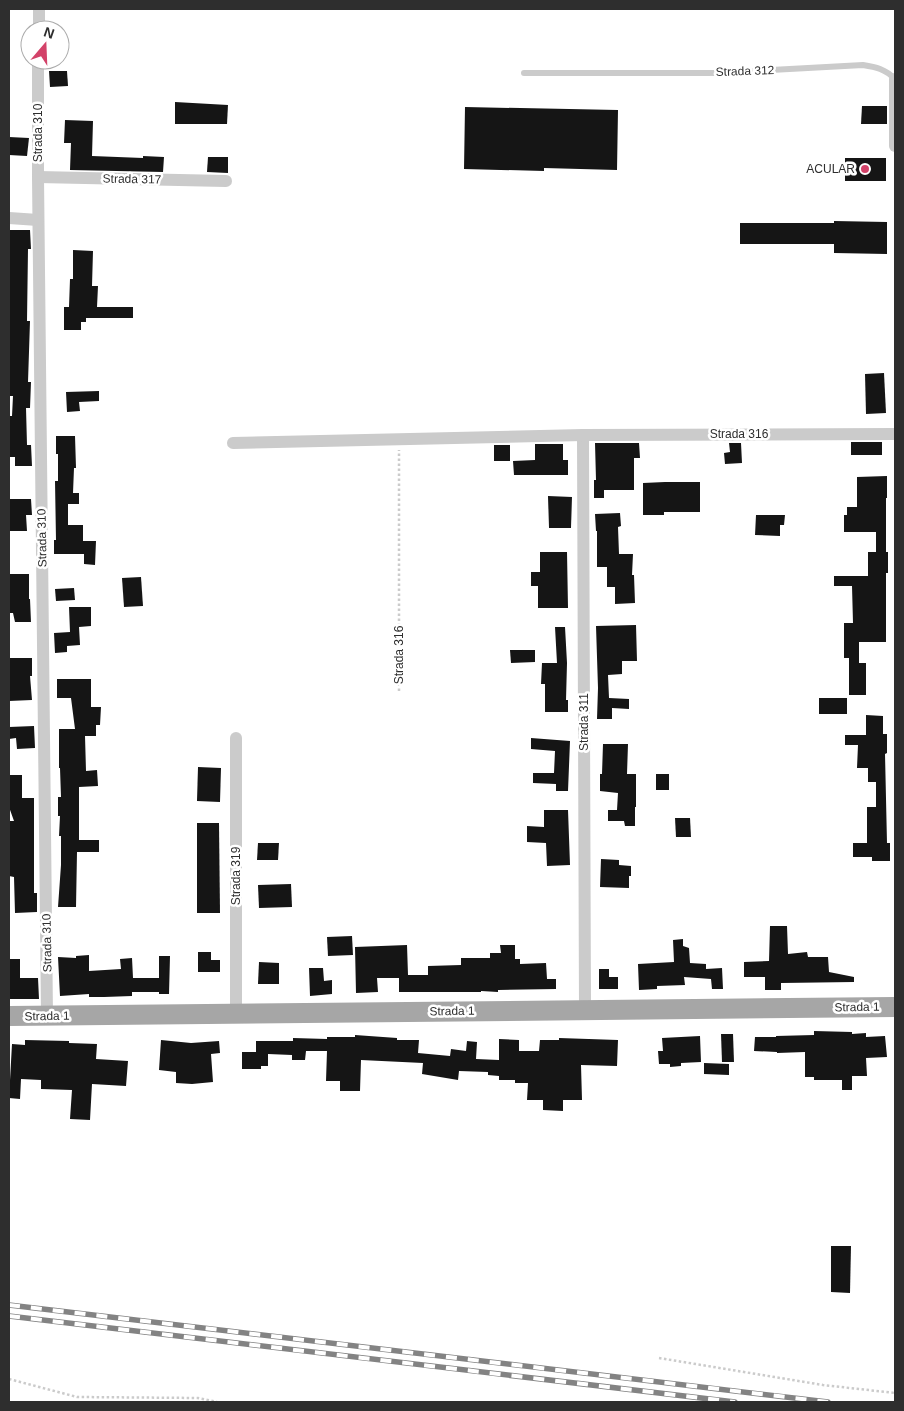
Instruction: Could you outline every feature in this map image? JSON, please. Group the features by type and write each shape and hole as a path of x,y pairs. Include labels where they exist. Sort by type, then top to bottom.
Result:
{"main road":[{"name":"Strada 1","path":"9,1016 895,1006"}],"street":[{"name":"Strada 310","path":"38,70 38,220 48,1016"},
{"name":"Strada 312","path":"894,79 895,146"},
{"name":"Strada 317","path":"38,177 226,181"},
{"path":"9,218 38,220"},
{"name":"Strada 316","path":"232,443 583,435 895,434"},
{"name":"Strada 311","path":"583,435 586,1010"},
{"name":"Strada 319","path":"236,738 236,1014"}],"lane":[{"name":"Strada 312","path":"524,72 716,73 863,65 875,66 888,71 894,79"}],"path":[{"name":"Strada 316","path":"399,439 399,691"},
{"path":"659,1358 823,1385 895,1393"},
{"path":"9,1379 77,1397 198,1398 217,1402"},
{"path":"138,1402 139,1398"}],"building":[{"path":"49,71 67,71 68,86 50,87"},
{"path":"175,102 228,105 227,124 175,124"},
{"path":"862,106 887,106 887,124 861,124"},
{"path":"465,107 618,110 617,170 544,168 544,171 464,169"},
{"path":"65,120 93,121 92,156 164,157 163,172 70,170 71,143 64,143"},
{"path":"9,137 29,138 27,156 9,155"},
{"path":"208,157 228,157 228,173 207,172"},
{"name":"ACULAR","path":"845,158 886,158 886,181 845,181"},
{"path":"834,221 887,222 887,254 834,253 834,244 740,244 740,223 834,223"},
{"path":"9,230 30,230 31,249 28,249 27,321 30,321 28,382 31,382 30,408 26,408 27,445 31,445 32,466 15,466 15,457 9,457 9,416 12,416 13,396 9,396"},
{"path":"73,250 93,251 92,286 98,286 97,307 133,307 133,318 86,318 86,322 81,322 81,330 64,330 64,307 69,307 70,279 73,279"},
{"path":"884,373 886,413 866,414 865,374"},
{"path":"99,391 99,401 79,402 80,411 67,412 66,392"},
{"path":"56,436 75,436 76,468 74,468 73,493 79,493 79,504 68,504 68,525 83,525 83,541 96,541 95,565 84,564 84,554 54,554 54,540 56,540 55,481 58,481"},
{"path":"851,442 882,442 882,455 851,455"},
{"path":"595,443 639,443 640,458 634,458 634,490 604,490 604,498 594,498 594,480 596,480"},
{"path":"729,443 741,443 742,463 725,464 724,453 730,452"},
{"path":"535,444 563,444 563,460 568,460 568,475 514,475 513,461 535,460"},
{"path":"494,445 510,445 510,461 494,461"},
{"path":"887,476 886,552 888,552 888,573 886,573 886,642 859,642 859,663 866,663 866,695 849,695 849,658 844,658 844,623 853,623 852,586 834,586 834,576 868,576 868,552 876,552 876,532 844,532 844,515 847,515 847,507 857,507 857,477"},
{"path":"700,482 700,512 664,512 664,515 643,515 643,483"},
{"path":"548,496 572,497 571,528 549,528"},
{"path":"9,499 31,499 32,515 26,515 27,531 9,531"},
{"path":"620,513 621,526 618,527 619,554 633,554 632,575 634,575 635,603 615,604 615,587 607,587 607,567 597,567 595,514"},
{"path":"756,515 785,515 784,525 780,525 780,536 755,535"},
{"path":"540,552 567,552 568,608 538,608 538,586 531,586 531,572 540,572"},
{"path":"9,574 29,574 31,622 15,622 13,613 9,613"},
{"path":"141,577 143,606 124,607 122,578"},
{"path":"74,588 75,600 56,601 55,589"},
{"path":"69,607 91,607 91,626 79,627 80,645 67,646 67,652 55,653 54,633 70,632"},
{"path":"636,625 637,661 622,661 622,674 608,675 609,698 629,699 629,709 612,708 612,719 597,719 596,626"},
{"path":"555,627 565,627 567,663 566,700 568,700 568,712 545,712 545,684 541,684 542,663 557,663"},
{"path":"510,650 535,650 535,662 511,663"},
{"path":"9,658 32,658 32,676 30,676 32,700 9,701"},
{"path":"57,679 91,679 91,707 101,707 100,725 96,725 96,736 85,736 86,771 97,770 98,786 79,787 79,840 99,840 99,852 77,852 76,907 58,907 61,865 60,816 58,816 58,797 61,797 59,729 75,729 71,698 57,698"},
{"path":"819,698 847,698 847,714 819,714"},
{"path":"866,715 883,716 883,734 887,734 887,753 885,754 887,843 890,843 890,861 872,861 872,857 853,857 853,843 867,843 867,807 876,807 876,782 868,782 868,768 857,768 858,745 845,745 845,735 866,735"},
{"path":"34,726 35,748 17,749 16,738 9,739 9,727"},
{"path":"531,738 570,741 568,791 556,791 556,784 533,783 533,773 554,773 555,751 531,749"},
{"path":"603,744 628,744 627,774 636,774 635,826 625,826 624,821 608,821 608,810 617,810 618,793 600,791"},
{"path":"198,767 221,768 220,802 197,801"},
{"path":"656,774 669,774 669,790 656,790"},
{"path":"9,775 22,775 22,798 34,798 34,893 37,893 37,912 15,913 14,877 9,876 9,821 14,821 9,807"},
{"path":"544,810 568,810 570,865 547,866 546,843 527,842 527,826 544,827"},
{"path":"675,818 690,818 691,837 676,837"},
{"path":"197,823 219,823 220,913 197,913"},
{"path":"258,843 279,843 278,860 257,860"},
{"path":"601,859 619,860 619,865 631,866 629,888 600,887"},
{"path":"291,884 292,907 259,908 258,885"},
{"path":"770,926 787,926 788,954 807,952 808,957 828,957 829,972 854,977 854,982 781,983 781,990 765,990 765,977 744,977 744,962 769,961"},
{"path":"352,936 353,955 328,956 327,937"},
{"path":"683,939 683,946 689,948 690,963 706,964 706,969 722,968 723,989 712,989 711,979 684,977 685,985 657,986 657,989 639,990 638,964 674,962 673,940"},
{"path":"407,945 408,975 428,975 428,966 461,965 461,958 490,958 490,953 501,953 500,945 515,945 515,959 520,959 520,964 546,963 547,979 556,979 556,989 498,990 498,992 399,992 399,978 377,978 378,992 356,993 355,947"},
{"path":"198,952 211,952 211,960 220,960 220,972 198,972"},
{"path":"89,955 89,971 121,969 120,959 132,958 133,978 159,978 159,956 170,956 169,994 132,992 132,996 89,997 89,994 60,996 58,957 76,958 76,956"},
{"path":"9,959 20,959 20,978 38,978 39,999 9,999"},
{"path":"259,962 279,963 279,984 258,984"},
{"path":"309,968 323,968 324,981 332,980 332,994 310,996"},
{"path":"599,969 609,969 609,977 618,977 618,989 599,989"},
{"path":"814,1031 852,1032 852,1034 866,1033 866,1037 885,1036 887,1057 866,1058 867,1076 852,1076 852,1090 842,1090 842,1080 814,1080 814,1077 805,1077 805,1052 777,1053 754,1051 755,1037 814,1035"},
{"path":"721,1034 733,1034 734,1062 722,1062"},
{"path":"355,1035 397,1038 397,1040 419,1040 418,1053 450,1056 451,1049 466,1051 467,1041 477,1042 476,1059 499,1060 499,1039 519,1040 519,1051 539,1051 540,1040 559,1040 559,1038 618,1040 617,1066 581,1065 582,1100 563,1100 563,1111 543,1110 543,1100 527,1100 528,1083 515,1083 515,1080 499,1080 499,1076 488,1075 488,1072 459,1071 458,1080 422,1074 423,1063 361,1060 360,1091 340,1091 340,1081 326,1081 327,1051 306,1051 305,1060 292,1060 292,1055 268,1054 268,1066 261,1066 261,1069 242,1069 242,1052 256,1052 256,1041 293,1041 293,1038 327,1039 327,1037 355,1037"},
{"path":"700,1036 701,1062 681,1063 681,1066 670,1067 670,1064 659,1064 658,1051 663,1051 662,1038"},
{"path":"25,1040 97,1044 96,1059 128,1061 126,1086 92,1084 90,1120 70,1119 72,1090 41,1089 41,1080 21,1079 20,1099 9,1098 12,1044 25,1045"},
{"path":"161,1040 191,1043 219,1041 220,1053 211,1054 213,1082 176,1083 176,1072 159,1070"},
{"path":"704,1063 729,1064 729,1075 704,1074"},
{"path":"831,1246 851,1246 850,1293 831,1292"}],"railway":[{"path":"9,1305 828,1402"},
{"path":"9,1316 735,1402"}],"place":[{"name":"ACULAR","path":"865,169"}]}
